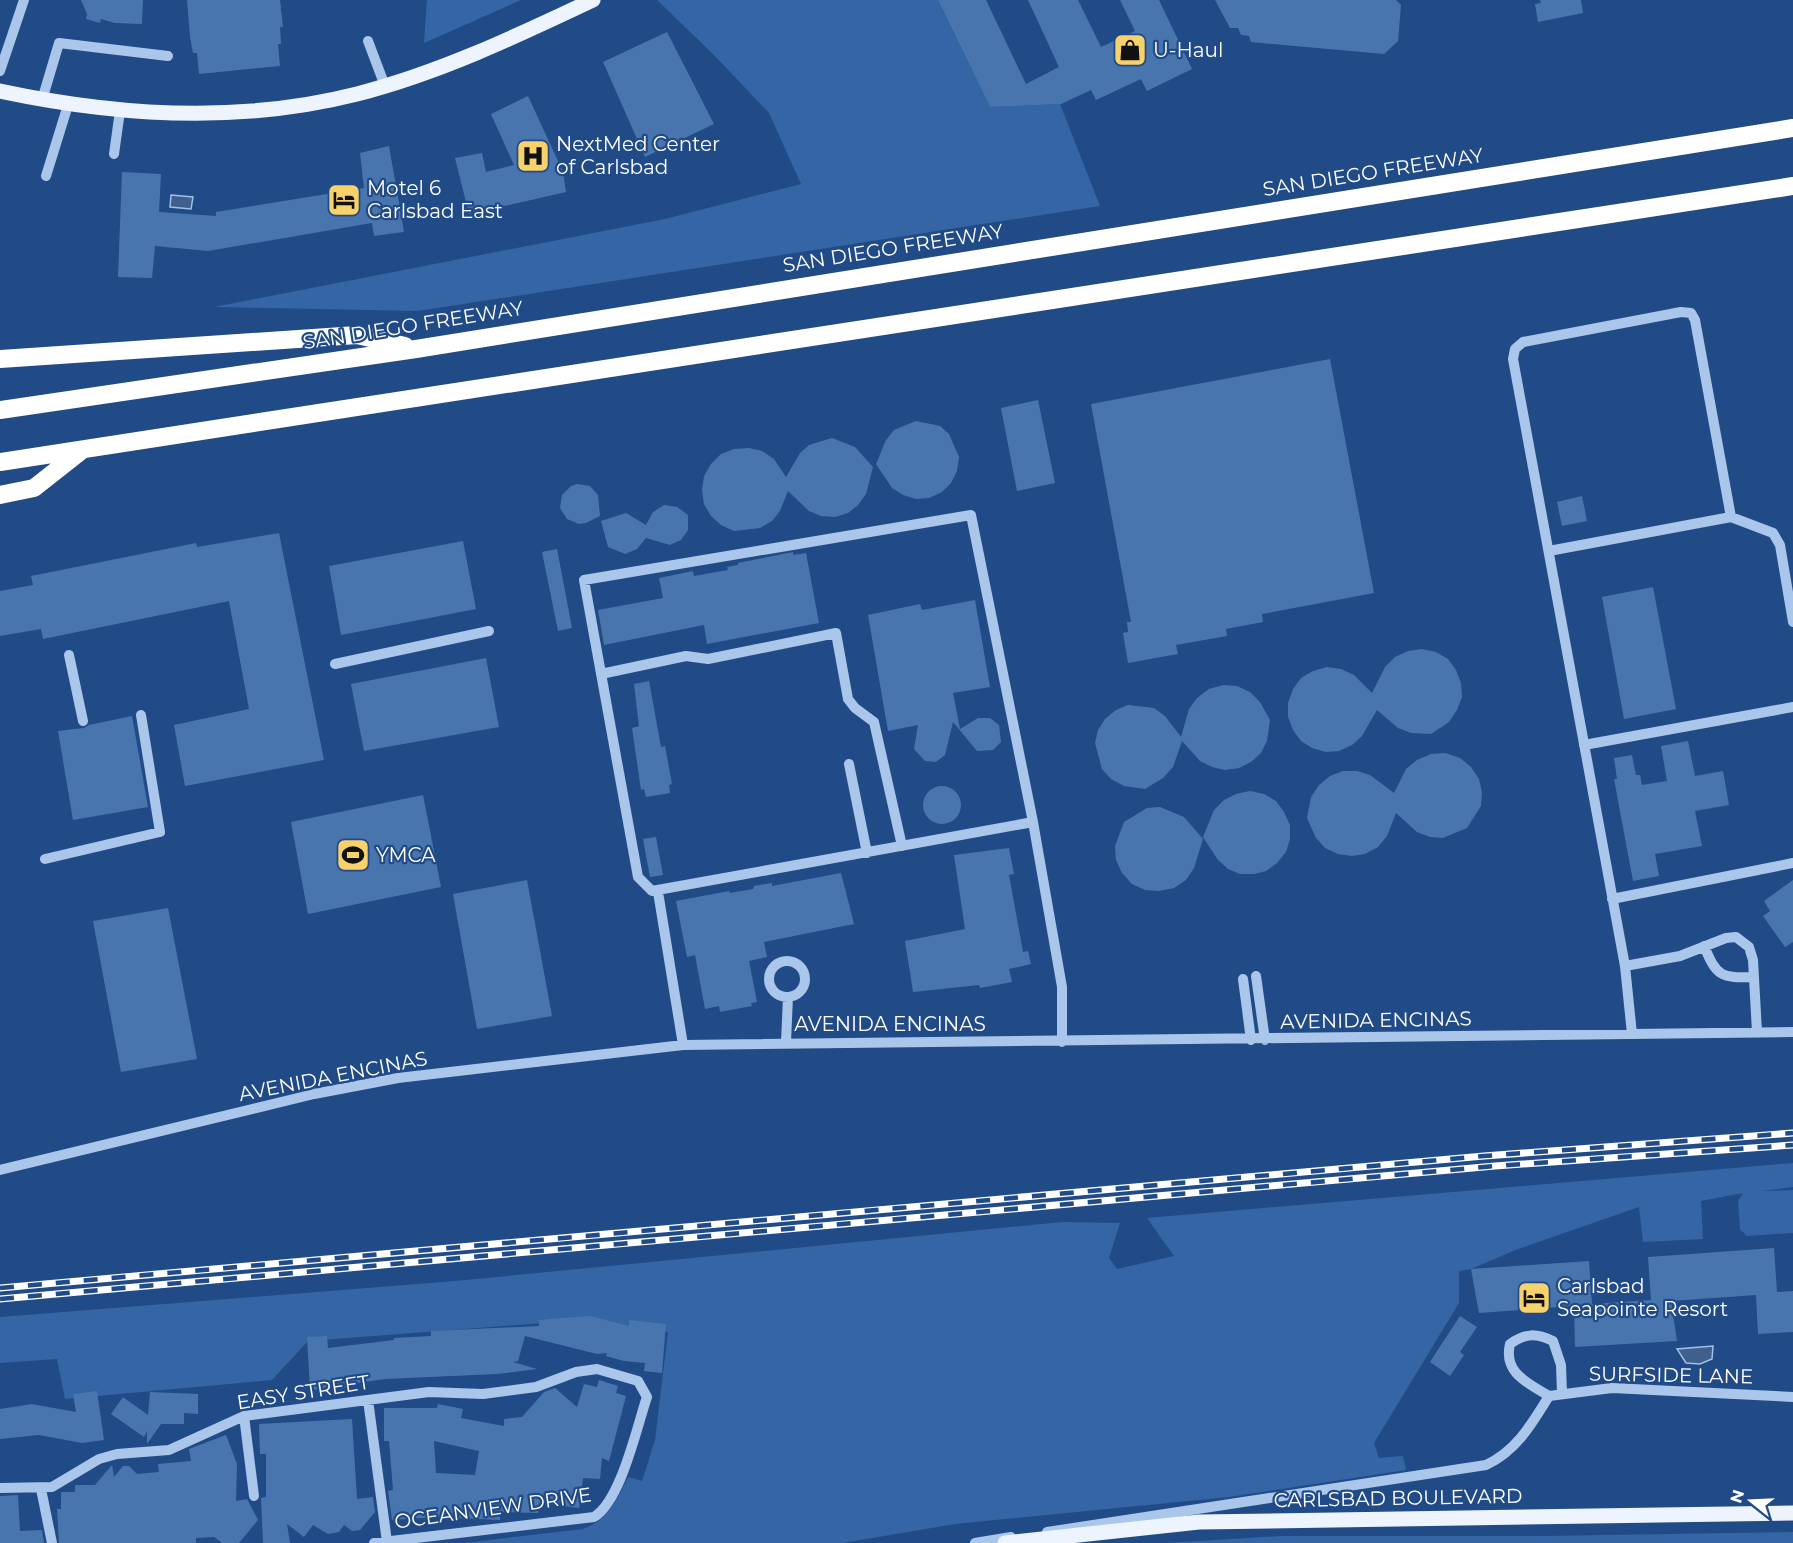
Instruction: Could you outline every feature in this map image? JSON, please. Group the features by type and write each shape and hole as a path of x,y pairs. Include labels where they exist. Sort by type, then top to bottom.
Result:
{"highway":[{"name":"SAN DIEGO FREEWAY","path":"0,410 416,349 1793,128"},
{"path":"0,462 1793,186"},
{"path":"0,359 357,334 416,349"},
{"path":"0,495 34,488 84,449"}],"main road":[{"path":"0,91 68,105 120,111 207,114 282,108 385,86 494,47 593,0"},
{"name":"CARLSBAD BOULEVARD","path":"1005,1543 1199,1522 1793,1513"}],"street":[{"path":"0,71 24,0"},
{"path":"0,31 12,35"},
{"path":"368,41 385,86"},
{"path":"42,100 59,43 168,56"},
{"path":"46,176 68,105"},
{"path":"114,154 120,111"},
{"path":"1632,1034 1632,1011 1625,966 1513,358 1515,349 1523,342 1681,312 1691,313 1695,320 1731,517"},
{"path":"1033,822 658,892 646,887 638,877 584,580 971,515 1033,822 1062,987 1062,1042"},
{"path":"1549,551 1731,517 1773,533 1780,545 1793,622"},
{"path":"335,664 489,631"},
{"path":"601,674 686,656 708,659 836,633 848,699 855,708 874,722 902,846"},
{"path":"69,655 83,721"},
{"path":"1584,746 1793,707"},
{"path":"45,858 160,832 141,715"},
{"path":"849,764 867,853"},
{"path":"1612,899 1793,863"},
{"path":"658,892 683,1045"},
{"path":"1625,966 1680,956 1726,938 1736,938 1749,947 1753,960 1757,1032"},
{"path":"1704,946 1718,973 1726,978 1754,977"},
{"path":"1256,976 1265,1040"},
{"path":"1243,979 1251,1040"},
{"path":"786,1042 788,998"},
{"name":"AVENIDA ENCINAS","path":"0,1170 314,1094 398,1078 683,1045 786,1042 1265,1040 1793,1032"},
{"path":"975,1543 1486,1465 1508,1453 1528,1431 1549,1396 1511,1369 1508,1354 1510,1344 1522,1336 1538,1334 1553,1341 1561,1365 1562,1394"},
{"name":"EASY STREET","path":"0,1488 52,1487 99,1459 117,1454 169,1450 244,1416 429,1392 483,1394 536,1387 576,1372 597,1369 622,1375"},
{"name":"OCEANVIEW DRIVE","path":"374,1543 594,1517 603,1512 615,1491 647,1397 638,1381 622,1375"},
{"name":"SURFSIDE LANE","path":"1549,1396 1612,1388 1793,1397"},
{"path":"368,1400 387,1542"},
{"path":"244,1416 254,1496"},
{"path":"41,1489 52,1543"}],"shaded area":[{"path":"427,0 521,0 424,43"},
{"path":"657,0 938,0 990,107 1060,104 1100,206 418,311 214,307 665,219 801,184 769,113"},
{"path":"171,195 193,197 191,209 170,207"},
{"path":"1793,1163 1793,1187 1761,1191 1793,1190 1793,1233 1747,1236 1740,1229 1738,1201 1743,1193 1701,1201 1703,1239 1643,1242 1639,1207 1518,1249 1471,1269 1459,1271 1459,1303 1374,1443 1379,1458 1403,1456 1406,1470 1229,1497 955,1524 843,1543 464,1543 583,1529 605,1515 615,1502 628,1477 642,1481 655,1440 668,1332 582,1320 308,1341 272,1380 65,1399 57,1359 0,1363 0,1317 455,1281 1063,1222 1120,1223 1109,1258 1117,1269 1174,1256 1147,1218"},
{"path":"1713,1346 1712,1359 1700,1364 1686,1363 1677,1349"},
{"path":"1793,1532 1793,1543 1165,1543 1281,1536 1542,1536"}],"building":[{"path":"81,0 143,0 142,24 115,23 101,19 100,23 86,19 87,14"},
{"path":"187,0 280,0 283,27 280,27 281,44 278,44 280,66 199,74 197,53 193,53 190,37"},
{"path":"938,0 986,0 1026,84 1059,67 1028,0 1078,0 1101,47 1135,31 1120,0 1159,0 1192,69 1147,91 1141,79 1096,100 1091,90 1061,104 990,107"},
{"path":"1215,0 1396,0 1401,5 1398,41 1384,54 1251,42 1249,36 1241,35 1238,28 1230,28"},
{"path":"1540,0 1581,0 1583,13 1538,22 1535,4 1541,3"},
{"name":"NextMed Center of Carlsbad","path":"667,32 714,124 645,157 603,62"},
{"name":"NextMed Center of Carlsbad","path":"528,96 563,172 566,192 469,214 455,158 482,153 486,172 514,165 491,114"},
{"path":"389,146 404,232 374,236 372,223 208,251 155,246 152,278 118,277 122,172 161,174 159,212 216,216 216,212 364,188 360,153"},
{"path":"1330,359 1374,593 1262,614 1263,622 1226,629 1227,636 1176,645 1178,654 1128,663 1123,633 1128,632 1127,622 1131,622 1091,404"},
{"path":"1038,400 1055,483 1017,491 1001,408"},
{"path":"916,421 940,426 949,434 959,457 957,471 951,483 942,492 929,498 916,499 892,488 876,464 886,440 894,430"},
{"path":"832,438 855,447 873,467 866,494 848,513 835,517 821,516 809,511 788,491 780,511 772,521 760,528 734,531 721,525 711,516 704,504 702,490 704,476 721,454 734,449 749,448 762,451 774,459 786,477 800,453 809,445"},
{"path":"577,484 590,486 598,495 600,516 579,524 567,519 560,508 562,495 571,486"},
{"path":"1582,496 1587,521 1562,526 1557,502"},
{"path":"664,505 677,507 688,515 688,530 681,540 670,545 646,538 637,549 625,554 608,547 601,521 626,513 646,525 653,512"},
{"path":"279,533 324,760 185,786 174,725 249,709 229,601 43,639 41,629 0,636 0,591 33,585 31,576 196,543 197,547"},
{"path":"463,541 476,609 341,635 329,566"},
{"path":"557,549 572,628 558,631 542,552"},
{"path":"793,552 793,555 806,553 819,623 707,644 704,625 604,645 598,610 663,598 659,578 693,571 694,576 728,570 727,567 738,565 738,563"},
{"path":"1653,587 1676,709 1624,719 1602,597"},
{"path":"975,600 990,687 953,693 960,729 978,718 990,718 999,725 1001,742 993,750 977,751 953,722 945,755 936,762 925,761 914,749 918,725 888,731 868,615 920,604 922,610"},
{"path":"1422,649 1436,652 1448,659 1461,683 1462,697 1457,710 1449,722 1431,734 1411,733 1398,728 1377,710 1362,736 1352,745 1339,751 1326,752 1312,748 1301,741 1293,730 1288,717 1288,703 1293,689 1301,678 1327,667 1341,669 1354,675 1372,693 1385,667 1395,657 1408,651"},
{"path":"486,658 499,727 364,751 351,684"},
{"path":"649,681 661,747 665,746 672,784 669,785 670,793 646,797 644,789 641,790 632,728 639,726 634,684"},
{"path":"1223,685 1237,686 1250,692 1260,702 1270,720 1267,741 1261,753 1251,762 1239,768 1225,770 1212,767 1200,761 1182,741 1173,767 1163,778 1145,789 1124,786 1111,779 1102,769 1095,743 1098,730 1105,719 1116,710 1128,705 1154,708 1165,716 1181,737 1189,709 1197,698 1209,689"},
{"path":"132,716 148,807 73,820 58,731 84,728"},
{"path":"1688,741 1695,776 1723,771 1729,805 1695,811 1702,846 1655,854 1659,876 1633,881 1614,779 1617,779 1614,758 1632,755 1636,775 1640,775 1642,785 1667,781 1661,746"},
{"path":"1445,753 1460,758 1471,767 1479,779 1482,792 1481,806 1467,828 1443,838 1430,837 1417,832 1396,813 1387,836 1378,847 1365,854 1352,856 1338,854 1325,848 1316,838 1307,818 1311,797 1319,785 1330,776 1343,771 1357,771 1370,775 1394,793 1406,769 1417,760 1431,754"},
{"path":"942,786 955,792 961,805 955,818 942,824 929,818 923,805 929,792"},
{"path":"1250,791 1264,794 1276,801 1290,825 1290,839 1286,852 1266,871 1240,874 1228,869 1218,860 1203,837 1214,810 1224,800"},
{"path":"423,795 441,887 308,914 291,822"},
{"path":"1160,807 1184,817 1203,839 1194,868 1186,880 1174,888 1159,891 1145,890 1132,884 1122,873 1116,860 1115,846 1124,822 1147,808"},
{"path":"656,837 663,875 650,877 643,839"},
{"path":"1009,848 1014,874 1009,875 1023,952 1028,951 1031,964 1009,969 1012,982 980,988 979,985 913,992 905,941 965,929 954,855"},
{"path":"841,873 854,924 764,942 767,957 749,961 757,1002 751,1003 752,1006 720,1012 719,1006 705,1009 695,955 687,957 676,901"},
{"path":"527,880 552,1016 477,1029 453,894"},
{"path":"1793,880 1793,942 1785,947 1763,916 1770,911 1764,901"},
{"path":"168,908 197,1059 121,1072 93,921"},
{"name":"Carlsbad Seapointe Resort","path":"1774,1248 1777,1292 1793,1291 1793,1332 1758,1334 1756,1295 1671,1301 1677,1341 1575,1347 1574,1306 1479,1313 1471,1269 1589,1261 1592,1304 1651,1300 1648,1257"},
{"path":"590,1316 629,1326 629,1320 666,1324 662,1373 644,1371 645,1363 624,1361 606,1356 607,1353 597,1354 525,1336 518,1361 513,1362 537,1369 497,1374 385,1379 345,1385 345,1388 310,1390 307,1337 327,1336 328,1348 394,1340 394,1338 431,1336 431,1331 539,1326 539,1320"},
{"path":"1460,1316 1477,1327 1460,1352 1464,1355 1450,1376 1430,1362"},
{"path":"599,1380 618,1386 616,1393 626,1396 609,1461 602,1458 600,1479 583,1478 579,1508 539,1503 538,1513 500,1512 500,1520 436,1517 392,1520 388,1491 393,1490 389,1441 384,1441 384,1408 437,1408 438,1404 463,1409 461,1418 504,1426 504,1419 522,1417 544,1392 555,1388 577,1407 584,1384 597,1387","holes":["434,1441 479,1451 475,1475 436,1473"]},
{"path":"97,1391 104,1440 82,1443 39,1435 0,1439 0,1409 32,1404 76,1412 73,1394"},
{"path":"150,1392 198,1394 198,1414 184,1413 184,1424 161,1424 147,1444 147,1431 144,1437 111,1414 123,1397 148,1415"},
{"path":"352,1419 357,1499 373,1497 375,1512 360,1530 352,1531 344,1525 339,1532 328,1534 313,1525 304,1537 287,1524 290,1543 263,1543 261,1498 266,1497 266,1454 260,1454 259,1424"},
{"path":"226,1435 237,1464 236,1501 247,1499 258,1520 239,1543 222,1543 214,1537 196,1538 196,1543 59,1543 57,1509 61,1509 61,1492 75,1492 75,1485 95,1485 112,1465 114,1477 123,1466 129,1466 137,1474 159,1472 158,1464 191,1461 189,1449"},
{"path":"18,1495 20,1531 42,1530 44,1543 0,1543 0,1496"}],"railway":[{"path":"0,1288 1484,1156 1793,1133"},
{"path":"0,1299 1495,1166 1793,1145"}],"place":[{"name":"U-Haul","path":"1130,50"},
{"name":"NextMed Center of Carlsbad","path":"533,156"},
{"name":"Motel 6 Carlsbad East","path":"344,200"},
{"name":"YMCA","path":"353,855"},
{"name":"Carlsbad Seapointe Resort","path":"1534,1298"}]}
